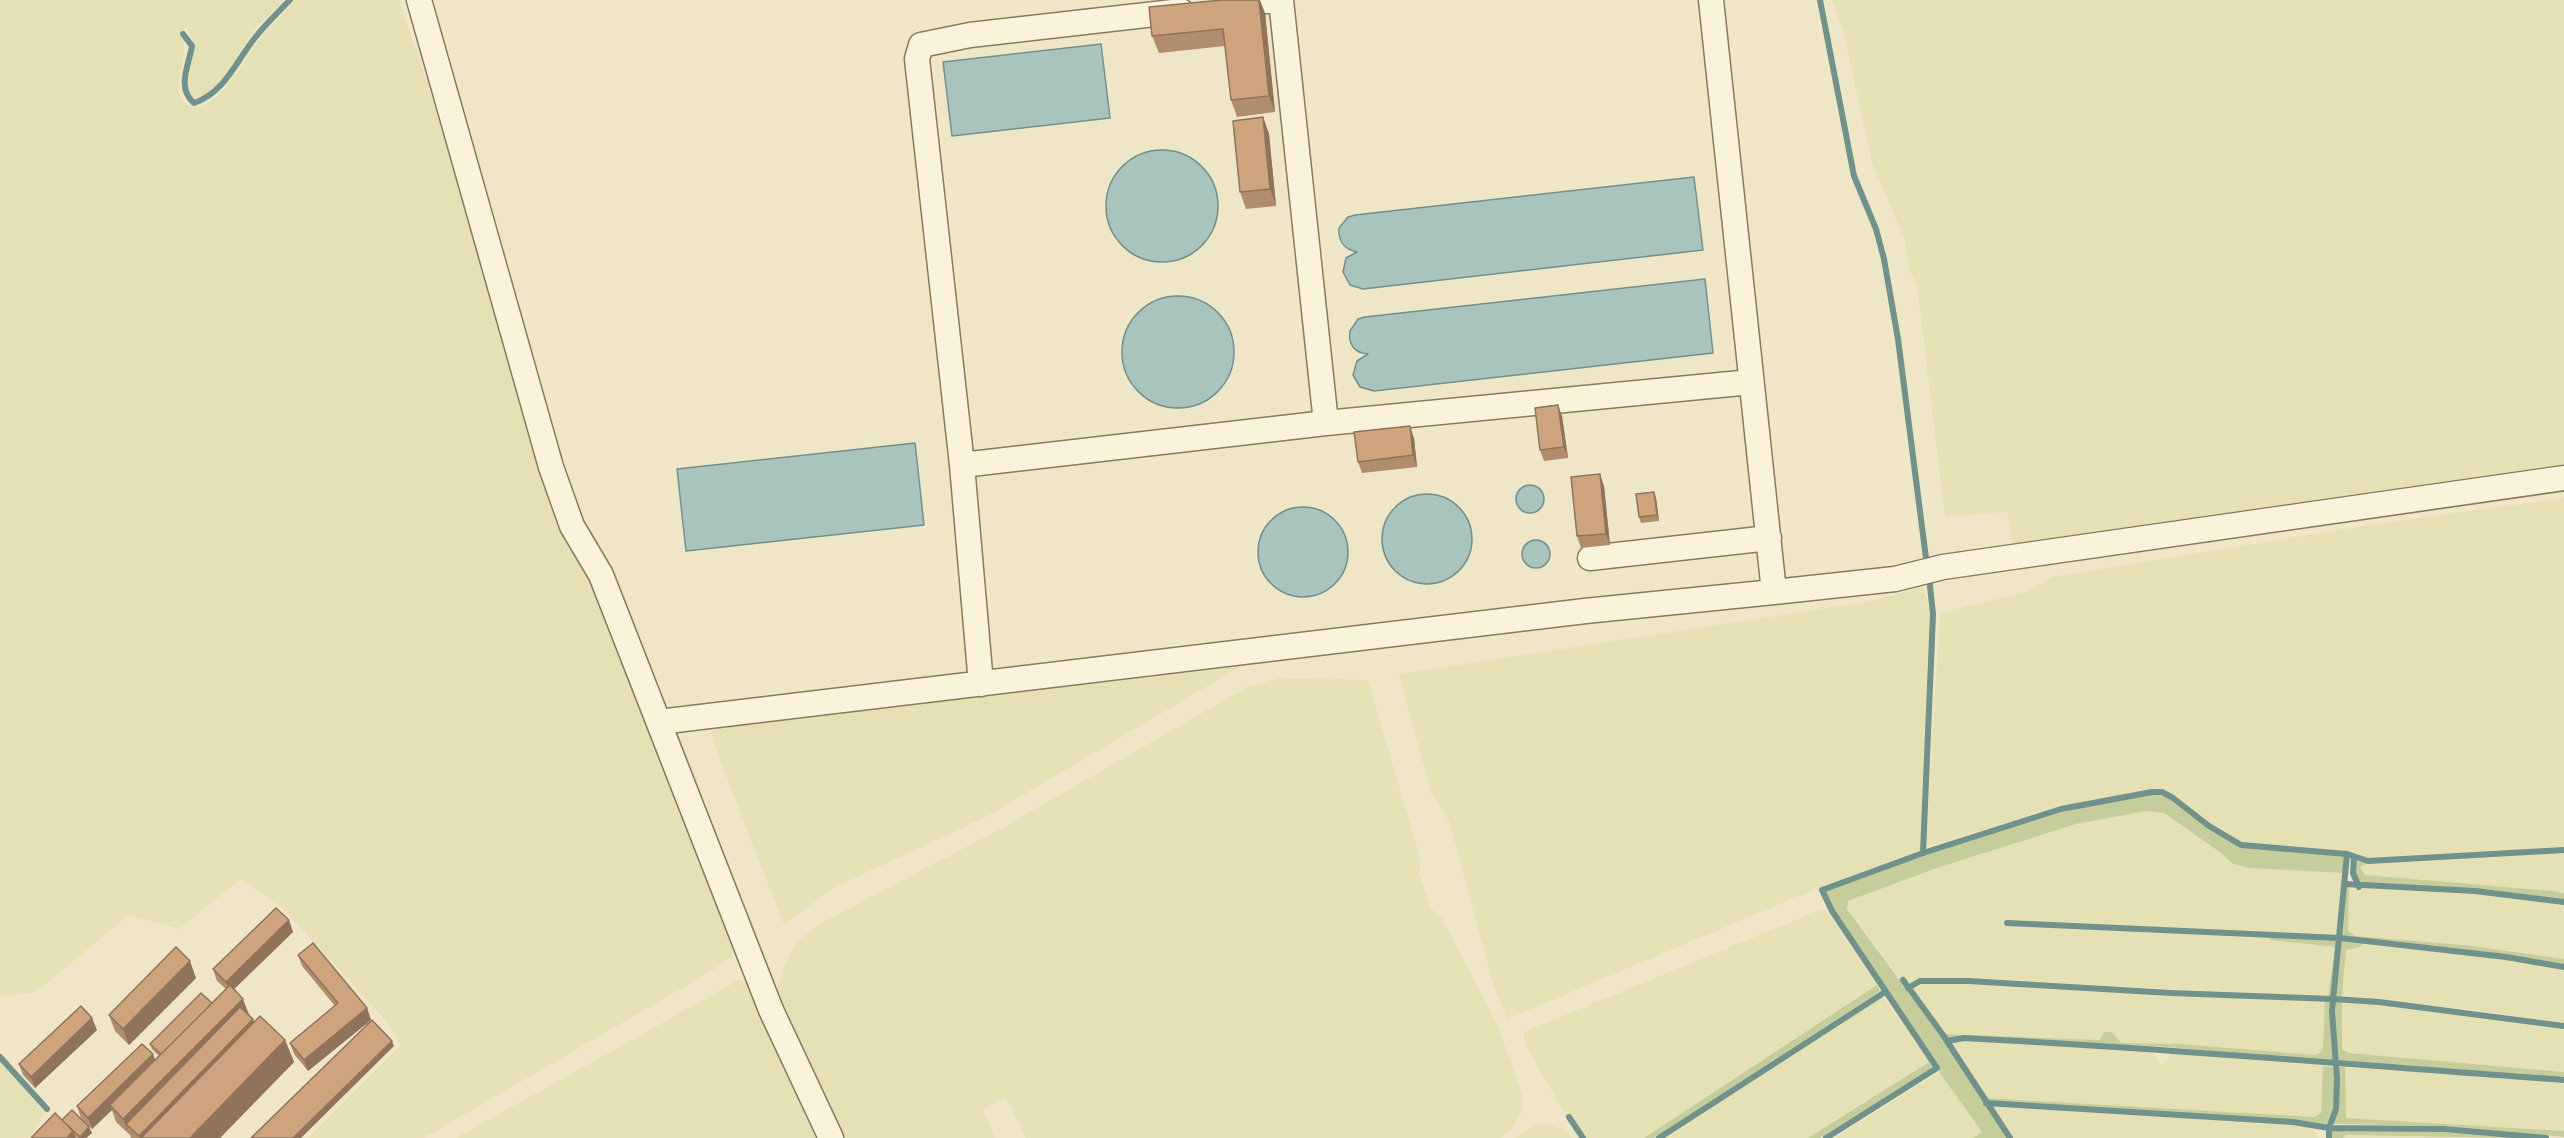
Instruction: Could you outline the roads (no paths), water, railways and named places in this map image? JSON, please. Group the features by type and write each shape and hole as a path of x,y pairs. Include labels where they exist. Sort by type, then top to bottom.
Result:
{"street":[{"path":"419,0 551,467 572,526 601,574 771,1010 831,1138"},
{"path":"981,684 962,465 917,59 921,45 970,35 1276,0"},
{"path":"1281,0 1326,423"},
{"path":"1711,0 1774,592"},
{"path":"962,465 1326,423 1750,382"},
{"path":"659,722 1585,611 1895,579 1943,567 2564,478"},
{"path":"1590,558 1769,538"}],"water":[{"path":"1101,44 1110,118 952,136 943,62"},
{"path":"1162,150 1183,154 1202,166 1214,185 1218,206 1214,227 1202,246 1183,258 1162,262 1141,258 1122,246 1110,227 1106,206 1110,185 1122,166 1141,154"},
{"path":"1694,177 1703,250 1363,289 1350,285 1343,272 1346,258 1357,252 1343,244 1339,228 1348,217 1355,215"},
{"path":"1705,279 1713,353 1374,391 1360,387 1353,375 1357,361 1368,354 1359,352 1353,347 1350,331 1358,319 1365,317"},
{"path":"1178,296 1199,300 1218,312 1230,331 1234,352 1230,373 1218,392 1199,404 1178,408 1157,404 1138,392 1126,373 1122,352 1126,331 1138,312 1157,300"},
{"path":"915,443 924,525 686,551 677,469"},
{"path":"1530,485 1540,489 1544,499 1540,509 1530,513 1520,509 1516,499 1520,489"},
{"path":"1427,494 1444,498 1459,507 1468,522 1472,539 1468,556 1459,571 1444,580 1427,584 1410,580 1395,571 1386,556 1382,539 1386,522 1395,507 1410,498"},
{"path":"1303,507 1320,511 1335,520 1344,535 1348,552 1344,569 1335,584 1320,593 1303,597 1286,593 1271,584 1262,569 1258,552 1262,535 1271,520 1286,511"},
{"path":"1536,540 1546,544 1550,554 1546,564 1536,568 1526,564 1522,554 1526,544"}],"waterway":[{"path":"183,34 192,46 185,83 189,97 194,103 214,92 258,34 290,0"},
{"path":"1820,0 1854,176 1876,229 1884,259 1898,339 1927,566"},
{"path":"1923,853 1933,614 1929,577"},
{"path":"1826,1138 1937,1068 1832,911 1822,890 1923,853 2061,809 2152,792 2162,792 2173,798 2209,826 2241,845 2347,854 2368,861 2564,850"},
{"path":"2329,1138 2329,1128 2336,1109 2337,1079 2332,1011 2347,854"},
{"path":"2354,857 2353,873 2359,887"},
{"path":"2344,884 2475,891 2564,902"},
{"path":"2007,923 2340,938 2506,957 2564,967"},
{"path":"1903,980 1943,1035 2010,1138"},
{"path":"1908,988 1920,981 1968,981 2171,993 2333,999 2379,1002 2564,1026"},
{"path":"1659,1138 1885,992"},
{"path":"1947,1041 1964,1038 2114,1047 2564,1080"},
{"path":"0,1057 47,1109"},
{"path":"1986,1103 2293,1122 2329,1128 2444,1129 2546,1138"},
{"path":"1569,1117 1583,1138"}]}
